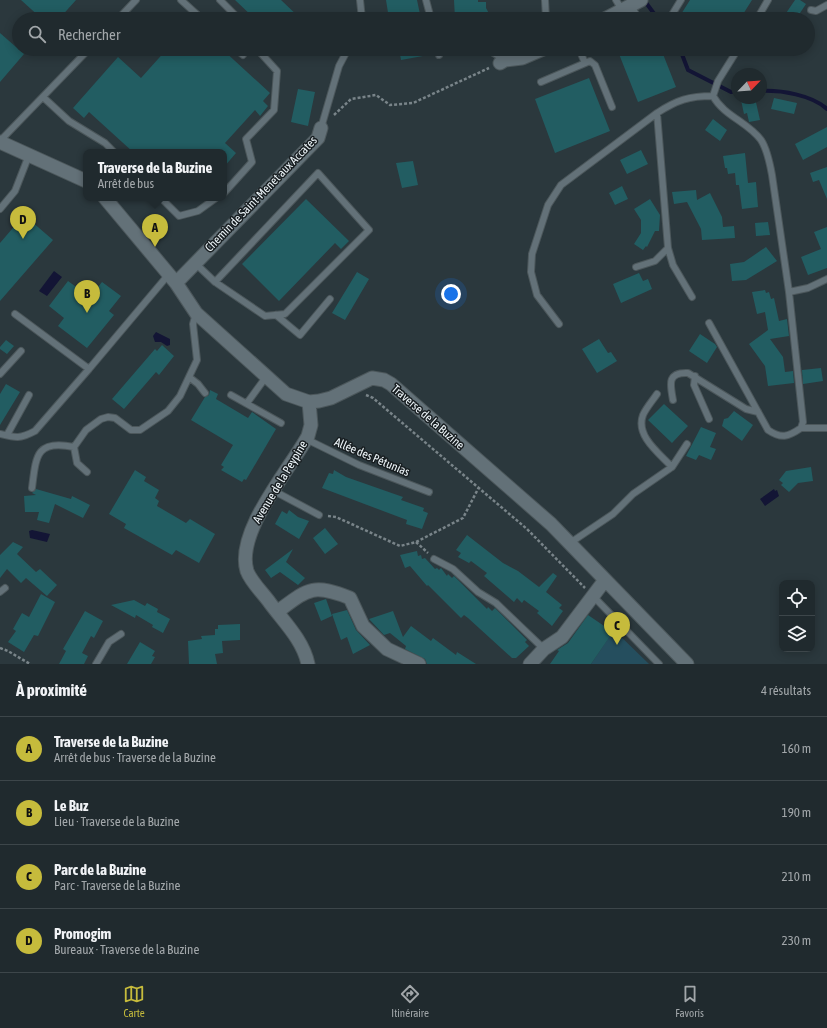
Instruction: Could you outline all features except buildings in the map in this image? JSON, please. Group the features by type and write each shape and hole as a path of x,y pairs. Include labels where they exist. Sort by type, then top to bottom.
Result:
{"street":[{"path":"616,12 629,4"},
{"path":"503,62 527,56"},
{"name":"Chemin de Saint-Menet aux Accates","path":"172,279 195,263 318,138 321,128"},
{"path":"0,142 83,180"},
{"name":"Traverse de la Buzine","path":"107,201 172,279 196,312 286,394 309,402 332,398 372,378 384,380 390,384 551,524 687,664"},
{"name":"Avenue de la Peypine","path":"308,664 297,637 247,570 246,543 255,521 306,439 311,425 309,402"},
{"path":"530,664 544,649 562,637 605,580"},
{"path":"277,612 305,591 330,590 350,598 362,626 387,649 419,664"}],"lane":[{"path":"125,12 136,0"},
{"path":"181,0 194,12"},
{"path":"220,0 232,12"},
{"path":"360,0 361,12"},
{"path":"426,0 429,12"},
{"path":"545,0 546,12"},
{"path":"673,12 680,0"},
{"path":"760,12 768,0"},
{"path":"811,10 816,12 827,5"},
{"path":"0,142 82,56"},
{"path":"227,190 252,162 246,139 274,110 277,71 263,56"},
{"path":"321,128 339,66 344,56"},
{"path":"496,56 503,62"},
{"path":"582,56 585,63"},
{"path":"734,56 718,81 713,96 717,103 761,140 768,157 789,292 803,422 801,428"},
{"path":"541,82 590,61 595,64 612,107"},
{"path":"44,96 69,121 105,143 111,149"},
{"path":"559,324 536,295 531,272 532,254 548,206 560,185 674,102 692,96 713,96"},
{"path":"657,113 668,248 673,265 692,297"},
{"path":"0,209 15,191 29,155"},
{"path":"195,263 215,282 265,316 285,314 369,230 318,173 215,282"},
{"path":"164,201 179,216 198,211 212,201"},
{"path":"636,267 655,262 668,248"},
{"path":"29,395 3,435 24,438 35,431 89,369 172,279"},
{"path":"789,292 808,288 827,280"},
{"path":"276,315 300,335 330,299"},
{"path":"87,472 77,463 74,447 86,430 101,419 108,417 115,418 131,430 140,430 168,411 180,396 197,360 193,324 196,312"},
{"path":"15,314 89,369"},
{"path":"709,323 768,430 777,436 786,436 801,428 827,428"},
{"path":"0,374 21,351"},
{"path":"673,400 670,385 673,376 678,372 688,373 746,409 758,412"},
{"path":"695,376 694,385 709,418"},
{"path":"189,377 198,384 205,393"},
{"path":"247,403 266,377"},
{"path":"232,394 281,423"},
{"path":"657,394 643,415 643,427 646,439 672,467"},
{"name":"Allée des Pétunias","path":"306,439 359,465 429,492"},
{"path":"32,488 35,463 42,449 48,446 60,444 74,447"},
{"path":"570,543 613,514 633,494 672,467 687,444"},
{"path":"274,491 319,515"},
{"path":"434,559 453,569 478,592 496,602 544,649"},
{"path":"593,596 659,664"},
{"path":"96,664 109,642 121,634"}],"path":[{"name":"Chemin de Saint-Menet aux Accates","path":"321,128 351,99 376,95 390,105 413,103 503,62"},
{"path":"350,389 373,398 479,487 527,529 593,596"},
{"path":"336,517 400,546 416,542 462,518 479,487"},
{"path":"416,542 434,559"},
{"path":"0,648 30,664"}],"shaded area":[{"path":"54,271 62,277 47,296 39,291"},
{"path":"156,332 170,339 170,345 167,346 161,342 155,342 153,336"},
{"path":"774,489 775,491 777,490 779,496 765,506 760,499"},
{"path":"32,530 50,534 47,542 30,538 29,531"},
{"path":"614,630 649,664 591,664"}],"waterway":[{"path":"644,0 653,12"},
{"path":"683,56 688,70 731,92"},
{"path":"767,91 796,94 813,100 827,109"}],"place":[{"name":"Promogim","path":"23,239"},
{"name":"Traverse de la Buzine","path":"155,247"},
{"name":"Le Buz","path":"87,313"},
{"name":"Parc de la Buzine","path":"617,645"}]}
